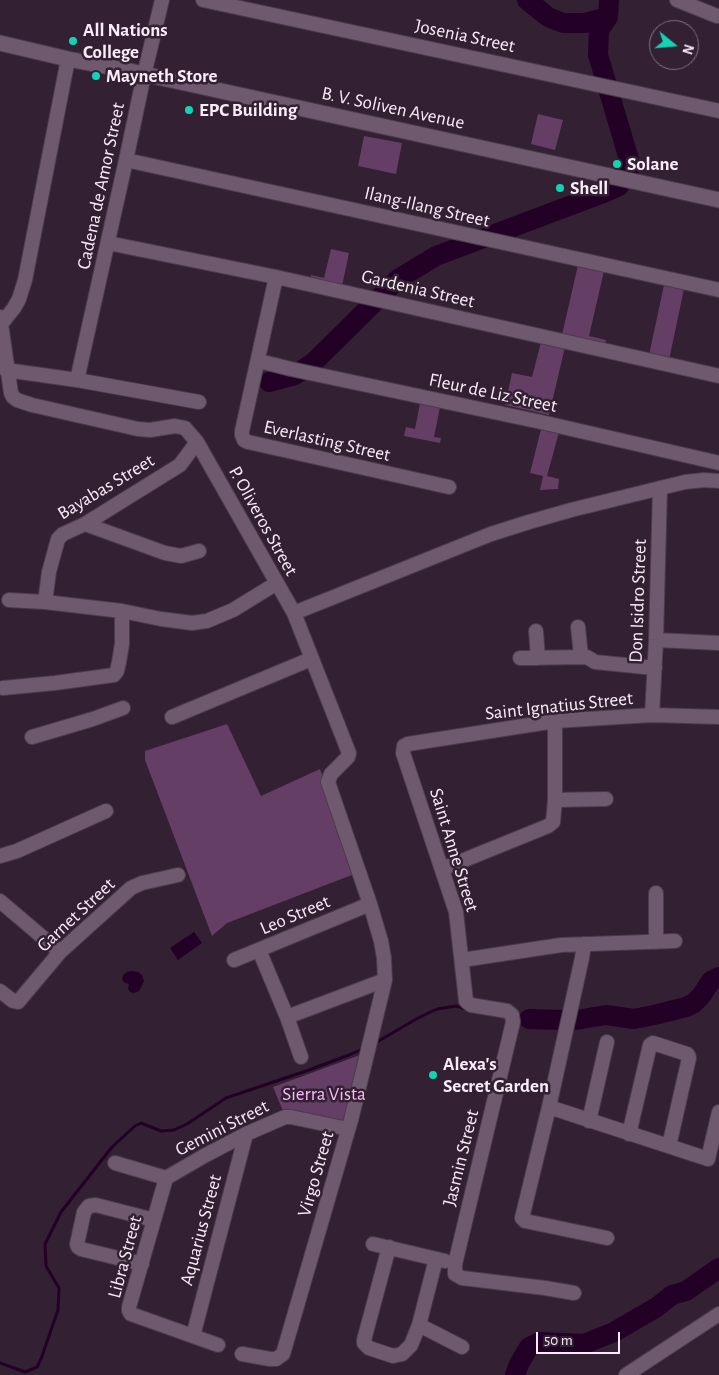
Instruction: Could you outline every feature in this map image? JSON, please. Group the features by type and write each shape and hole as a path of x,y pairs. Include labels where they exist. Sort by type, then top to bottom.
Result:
{"main road":[{"name":"B. V. Soliven Avenue","path":"0,43 719,200"}],"street":[{"name":"Cadena de Amor Street","path":"77,380 162,0"},
{"name":"Josenia Street","path":"202,0 719,111"},
{"path":"677,0 718,15"},
{"path":"1,320 14,308 25,280 68,59"},
{"name":"Ilang-Ilang Street","path":"126,160 719,290"},
{"name":"Gardenia Street","path":"108,243 364,296 719,376"},
{"name":"Everlasting Street","path":"276,277 259,361 249,399 242,435 244,440 449,487"},
{"name":"P. Oliveros Street","path":"1,320 6,370 11,393 17,400 138,429 150,430 175,426 185,428 197,442 294,613 349,753 348,757 331,774 328,782 360,874"},
{"name":"Fleur de Liz Street","path":"259,361 291,370 541,422 719,463"},
{"path":"6,370 77,380 199,402"},
{"name":"Bayabas Street","path":"45,602 49,572 58,539 63,534 85,524 180,465 197,442"},
{"path":"294,613 491,534 571,510 660,488 695,480 719,481"},
{"name":"Don Isidro Street","path":"652,715 660,488"},
{"path":"85,524 166,553 181,556 199,552"},
{"path":"9,600 122,611 192,623 207,621 233,610 277,583"},
{"path":"3,688 114,675 117,671 122,644 122,611"},
{"path":"578,627 580,656"},
{"path":"536,630 538,658"},
{"path":"656,640 719,643"},
{"path":"520,658 580,656 587,657 595,662 654,668"},
{"path":"172,717 312,660"},
{"path":"32,736 93,719 123,708"},
{"name":"Saint Ignatius Street","path":"404,746 555,721 652,715 719,717"},
{"path":"442,869 548,826 553,820 555,800 555,721"},
{"name":"Saint Anne Street","path":"404,746 403,752 456,912 466,1001 507,1011 512,1019"},
{"path":"555,800 606,799"},
{"path":"0,856 17,851 106,811"},
{"name":"Virgo Street","path":"242,1354 276,1359 283,1354 348,1129 371,1041 384,980 384,958 360,874"},
{"name":"Garnet Street","path":"0,991 12,1001 18,1002 60,952 131,888 142,883 178,875"},
{"path":"656,893 656,942"},
{"path":"0,902 60,952"},
{"name":"Leo Street","path":"234,960 370,904"},
{"path":"462,960 561,945 675,941"},
{"path":"584,944 549,1107 522,1218 523,1220 607,1238"},
{"path":"259,950 287,1017 301,1057"},
{"path":"287,1017 384,980"},
{"name":"Jasmin Street","path":"455,1269 512,1019"},
{"path":"588,1121 607,1042"},
{"path":"629,1134 652,1043 687,1054 689,1058 669,1146"},
{"path":"549,1107 708,1159 719,1112"},
{"name":"Gemini Street","path":"115,1164 166,1178 246,1134 288,1117 348,1129"},
{"name":"Aquarius Street","path":"193,1336 246,1134"},
{"name":"Libra Street","path":"166,1178 129,1311 131,1314 218,1345"},
{"path":"142,1264 78,1247 84,1212 92,1205 154,1220"},
{"path":"373,1244 436,1259 455,1269 462,1278 574,1293"},
{"path":"390,1247 364,1343 372,1350 393,1356 402,1354 411,1345 419,1325 436,1259"},
{"path":"626,1375 719,1314"},
{"path":"419,1325 462,1346"}],"green space":[{"path":"538,114 563,120 555,150 531,144"},
{"path":"364,136 402,143 396,174 358,166"},
{"path":"331,249 349,253 342,286 311,279 311,275 324,278"},
{"path":"578,265 604,271 589,336 606,340 605,345 562,335"},
{"path":"664,285 684,289 669,360 649,355"},
{"path":"541,342 565,347 549,415 505,405 512,373 532,377"},
{"path":"420,403 440,407 434,437 441,438 440,443 404,436 406,427 415,429"},
{"path":"541,429 559,432 547,476 559,479 558,489 540,490 543,476 530,473"},
{"path":"227,724 261,796 320,769 357,873 227,923 212,936 145,760 145,751"},
{"name":"Sierra Vista","path":"360,1055 343,1124 283,1111 273,1087"}],"shaded area":[{"path":"194,932 202,943 178,960 170,948"},
{"path":"132,971 142,975 144,981 139,991 134,993 128,989 129,984 122,980 123,975"}],"waterway":[{"path":"527,0 548,17 563,23 585,23 608,17"},
{"path":"269,382 295,375 314,362 398,279 436,256 619,186 631,166 598,55 599,30 608,17 609,0"},
{"path":"576,1020 606,1015 634,1019 686,1007 694,1003 711,981 719,977"},
{"path":"375,1043 437,1009 456,1006 467,1009"},
{"path":"517,1019 529,1019"},
{"path":"529,1019 563,1020"},
{"path":"0,1363 25,1372 37,1367 58,1310 59,1288 46,1266 45,1244 61,1212 112,1147 135,1126 141,1123 161,1131 174,1130 187,1124 226,1098 309,1070 365,1048"},
{"path":"515,1375 529,1347 540,1342 584,1344 614,1332 657,1307 672,1295 686,1291 719,1268"}],"place":[{"name":"All Nations College","path":"73,41"},
{"name":"Mayneth Store","path":"96,76"},
{"name":"EPC Building","path":"189,110"},
{"name":"Solane","path":"617,164"},
{"name":"Shell","path":"560,188"},
{"name":"Alexa's Secret Garden","path":"433,1075"}]}
